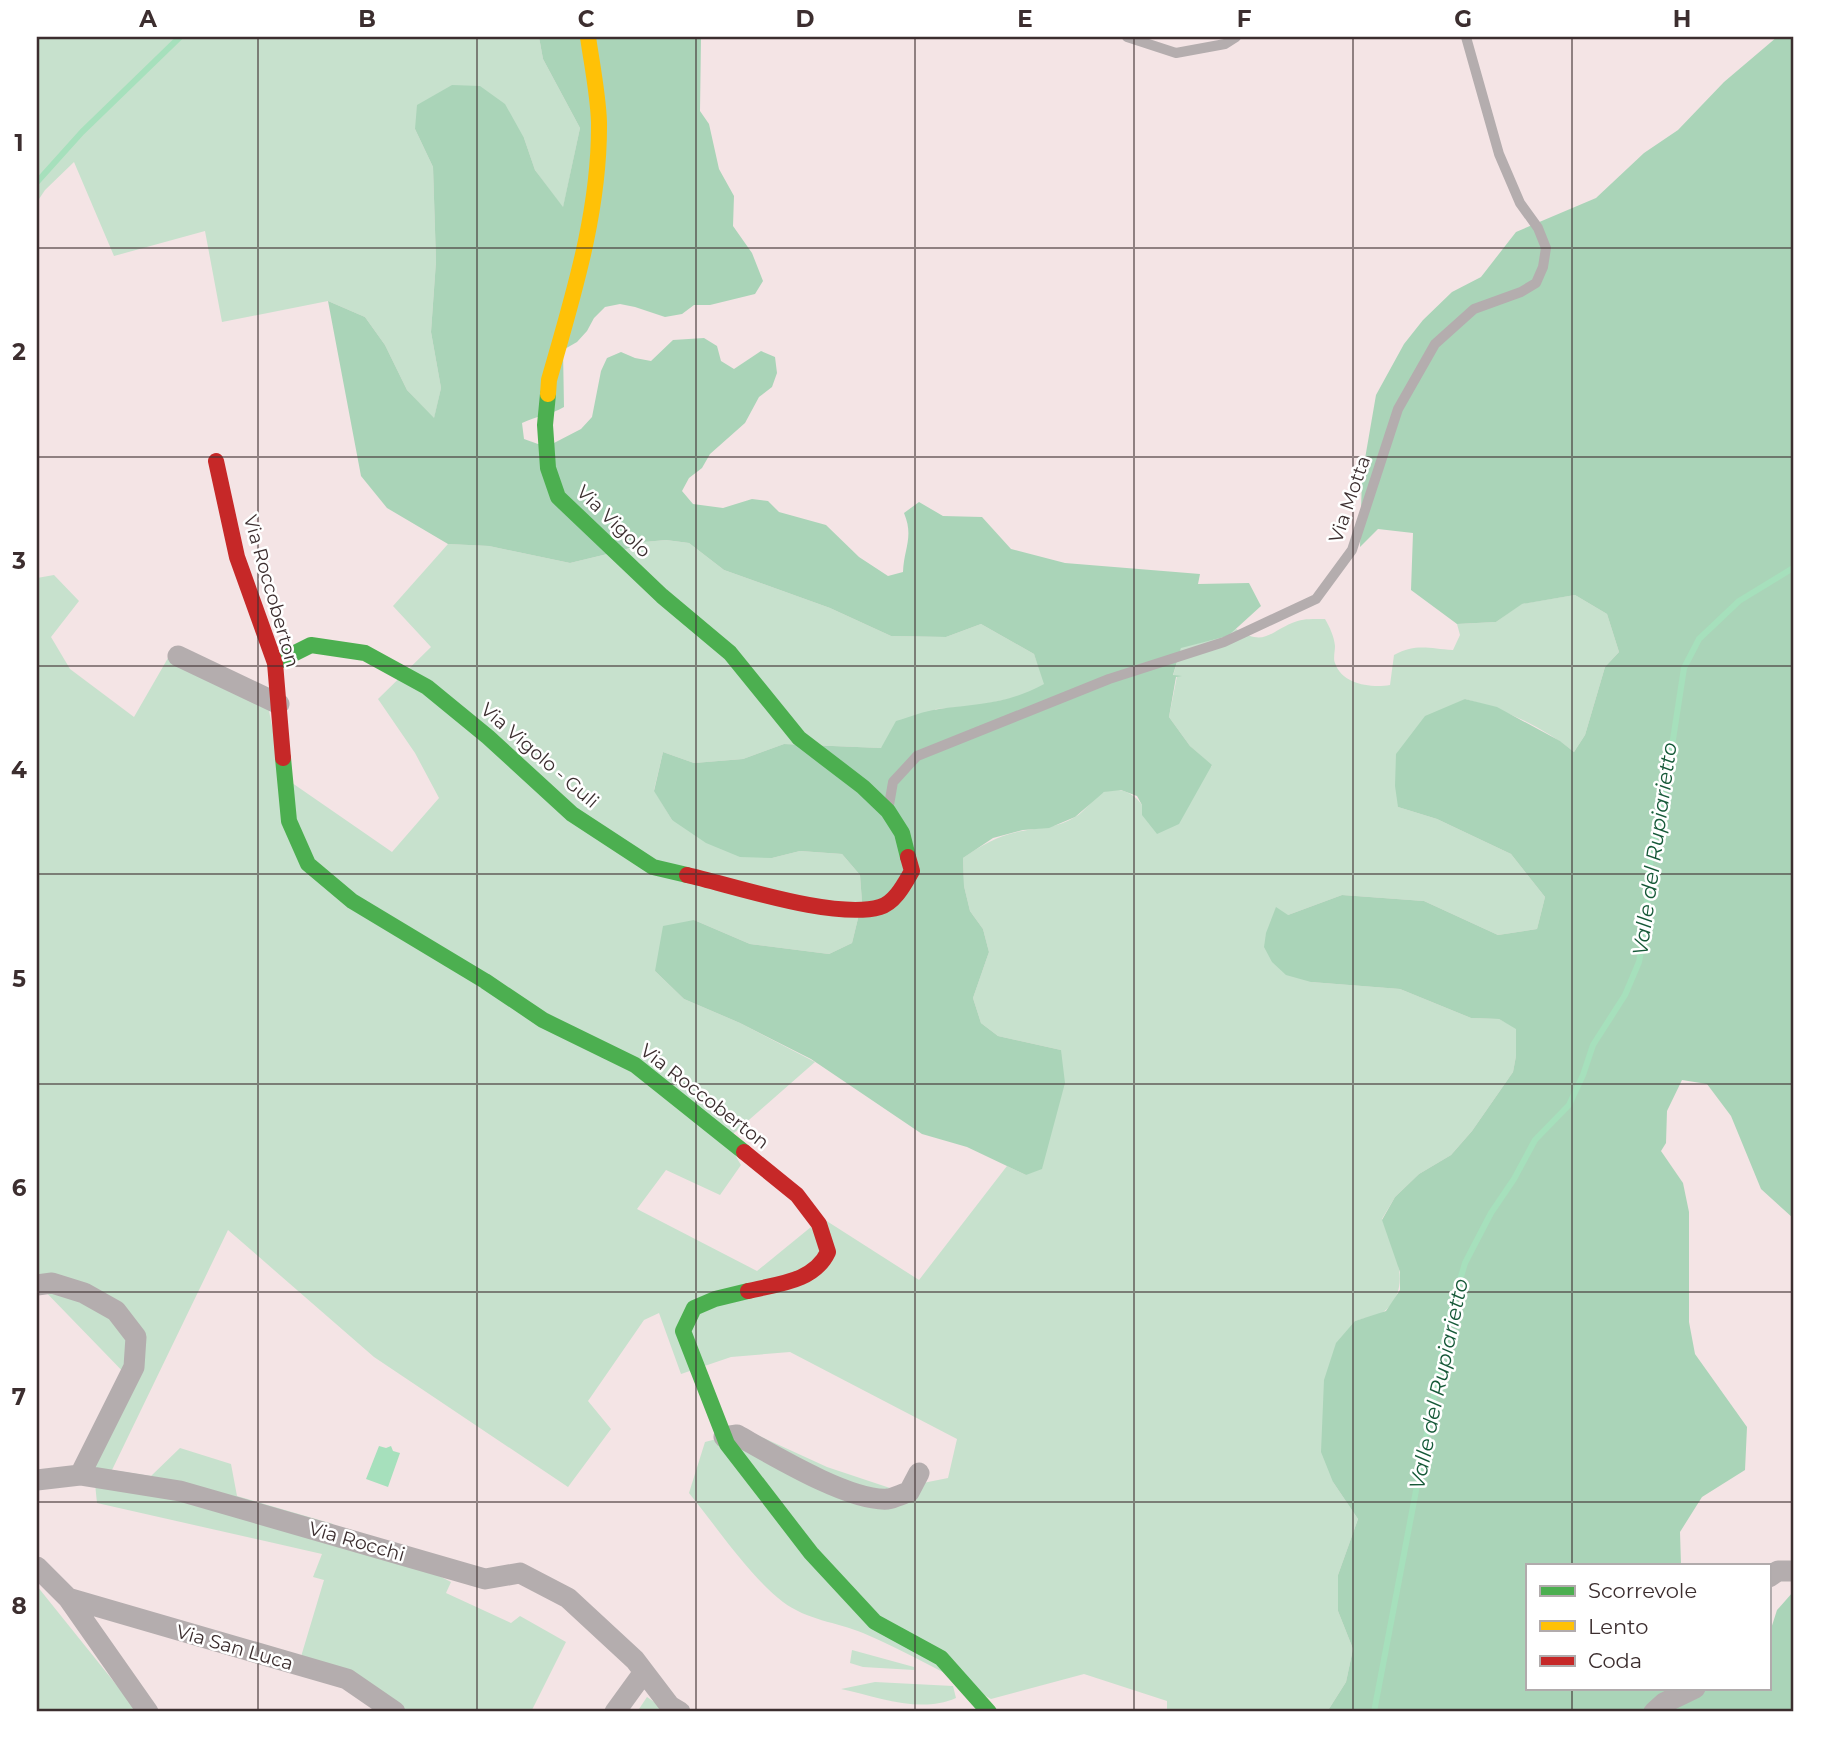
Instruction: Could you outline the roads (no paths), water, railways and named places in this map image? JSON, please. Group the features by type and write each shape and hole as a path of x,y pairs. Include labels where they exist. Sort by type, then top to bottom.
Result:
{"street":[{"name":"Via Vigolo","path":"587,37 599,121 596,177 585,252 549,380 544,425 548,468 558,496 662,596 730,653 799,738 863,787 888,811"},
{"name":"Via Roccoberton","path":"216,461 237,556 275,663 289,821 308,864 352,901 485,981 543,1020 635,1065 797,1195 819,1224 828,1252 822,1265 802,1278 715,1299 694,1308 683,1331 724,1437 811,1553 875,1622 941,1658 989,1712"},
{"name":"Via Vigolo - Guli","path":"275,663 311,645 365,653 427,687 488,737 572,814 653,867 743,890 833,910 882,907 901,890 912,871 902,833 888,811"},
{"path":"178,656 279,704"},
{"path":"37,1285 52,1283 84,1293 117,1311 136,1337 134,1367 79,1475"},
{"path":"724,1437 737,1435 820,1480 864,1496 888,1499 909,1492 919,1473"},
{"name":"Via Rocchi","path":"37,1480 79,1475 180,1491 485,1578 520,1573 568,1598 635,1660 670,1706 680,1712"},
{"path":"37,1567 68,1598 148,1712"},
{"path":"1770,1576 1778,1571 1793,1572"},
{"name":"Via San Luca","path":"68,1598 346,1679 395,1712"},
{"path":"615,1712 644,1672"},
{"path":"1654,1712 1664,1703 1691,1690"}],"lane":[{"path":"1127,37 1176,53 1225,44 1236,37"},
{"name":"Via Motta","path":"888,811 893,782 917,756 1109,679 1224,642 1316,599 1352,550 1398,409 1435,344 1474,309 1521,292 1536,283 1543,267 1546,248 1538,228 1520,203 1499,154 1466,37"}],"waterway":[{"path":"37,182 82,132 180,37"},
{"name":"Valle del Rupiarietto","path":"1374,1712 1448,1322 1465,1263 1491,1213 1514,1179 1535,1140 1569,1105 1593,1045 1625,995 1639,962 1645,929 1651,854 1668,772 1684,668 1699,639 1739,601 1793,568"}]}
